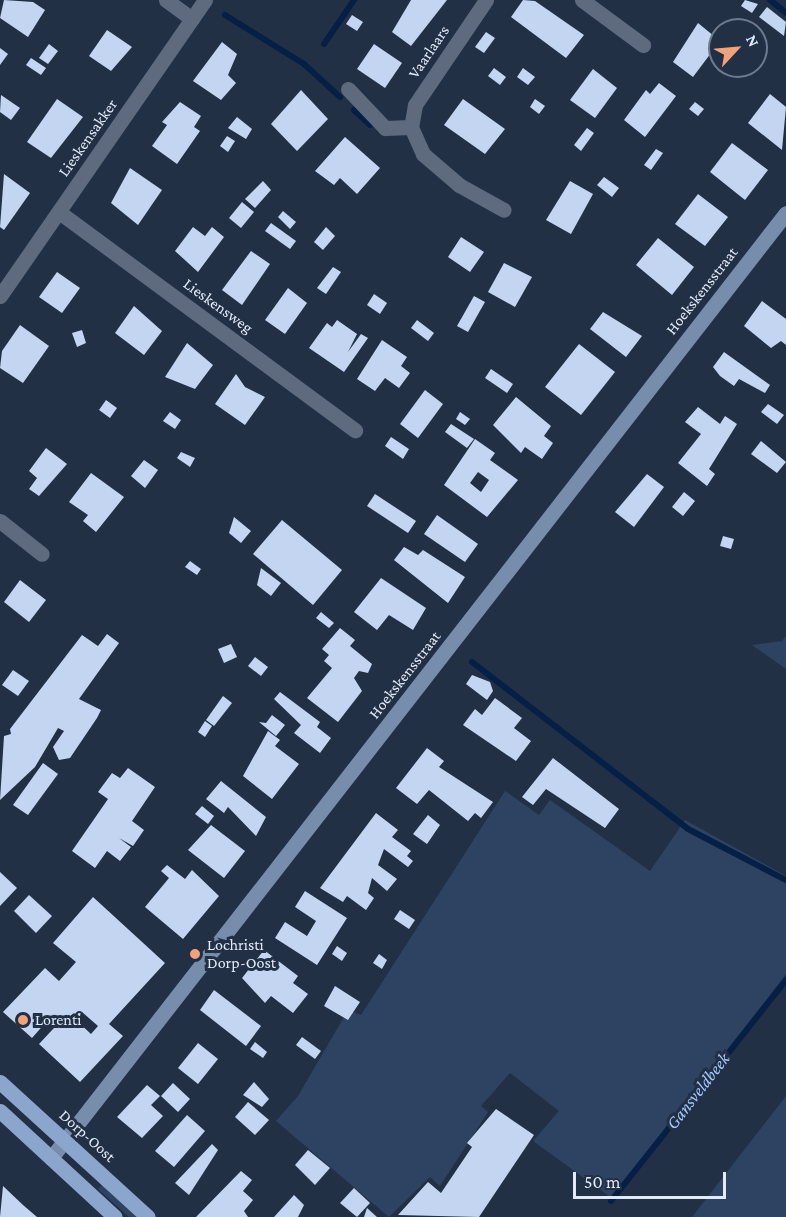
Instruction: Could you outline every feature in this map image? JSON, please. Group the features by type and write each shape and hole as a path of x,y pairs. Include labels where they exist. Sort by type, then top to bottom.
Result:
{"main road":[{"name":"Dorp-Oost","path":"0,1082 148,1217"},
{"path":"0,1111 115,1217"}],"street":[{"path":"166,0 192,19"},
{"name":"Lieskensakker","path":"0,296 205,0"},
{"name":"Vaarlaars","path":"411,127 415,105 486,0"},
{"path":"582,0 643,45"},
{"path":"348,89 386,128 411,127 423,154 459,185 504,210"},
{"name":"Lieskensweg","path":"59,212 355,430"},
{"name":"Hoekskensstraat","path":"51,1158 67,1141 786,213"},
{"path":"0,521 42,554"}],"shaded area":[{"path":"786,636 786,669 752,645 782,641"},
{"path":"505,791 539,815 550,800 650,871 685,820 786,876 786,974 613,1199 533,1141 559,1111 510,1073 481,1106 488,1112 440,1186 430,1177 389,1217 276,1121 298,1096 348,1010 361,1015"},
{"path":"786,1096 786,1217 692,1217"},
{"path":"102,1185 138,1217 129,1217 98,1189"}],"building":[{"path":"4,0 33,2 45,10 28,37 0,18"},
{"path":"411,0 447,0 411,46 392,32"},
{"path":"523,0 535,1 584,35 566,58 511,17"},
{"path":"745,0 758,4 752,13 741,6"},
{"path":"767,7 786,22 784,36 768,24 768,18 759,17"},
{"path":"352,15 363,22 357,31 346,24"},
{"path":"698,23 708,31 708,57 693,77 673,62"},
{"path":"107,30 132,47 111,71 89,56"},
{"path":"486,32 495,38 484,53 475,47"},
{"path":"222,42 237,54 228,75 236,83 221,100 193,81"},
{"path":"49,44 58,51 48,64 39,58"},
{"path":"374,44 402,63 385,88 357,69"},
{"path":"0,48 8,54 0,65"},
{"path":"31,58 46,68 41,75 26,65"},
{"path":"494,68 506,77 500,85 488,76"},
{"path":"523,68 535,77 528,85 517,77"},
{"path":"593,69 617,88 595,118 570,100"},
{"path":"659,83 676,96 645,137 624,120 646,90 650,94"},
{"path":"301,90 328,119 297,151 271,124"},
{"path":"770,94 786,107 782,150 748,123"},
{"path":"1,95 20,108 11,120 0,112"},
{"path":"57,99 83,117 51,158 27,142"},
{"path":"463,99 505,129 485,154 444,125"},
{"path":"535,99 545,106 539,114 530,107"},
{"path":"180,102 201,116 194,127 200,131 177,164 152,146 167,125 162,122"},
{"path":"695,102 704,109 698,116 689,109"},
{"path":"237,117 252,129 246,139 228,128"},
{"path":"587,128 594,133 581,151 574,145"},
{"path":"227,136 235,141 228,152 220,146"},
{"path":"345,137 380,168 357,194 340,178 334,185 315,171"},
{"path":"732,143 768,170 745,200 710,172"},
{"path":"656,149 663,153 651,170 644,165"},
{"path":"130,168 162,190 138,225 111,203"},
{"path":"4,174 30,193 4,230 0,227"},
{"path":"604,177 619,188 612,197 597,185"},
{"path":"263,181 271,190 255,208 245,199"},
{"path":"570,181 593,194 571,234 546,220"},
{"path":"698,194 728,217 705,246 675,224"},
{"path":"242,202 254,212 241,228 229,218"},
{"path":"283,211 296,222 290,229 278,217"},
{"path":"271,223 296,241 290,249 265,231"},
{"path":"193,227 205,236 212,227 224,237 198,272 175,251"},
{"path":"326,227 335,236 323,250 314,242"},
{"path":"461,237 484,252 470,272 448,257"},
{"path":"658,238 694,267 672,295 636,265"},
{"path":"251,251 270,264 242,305 222,290"},
{"path":"504,263 532,277 515,307 488,292"},
{"path":"333,267 341,272 326,294 317,288"},
{"path":"57,272 80,288 62,313 39,297"},
{"path":"288,288 307,303 285,334 265,320"},
{"path":"374,294 387,303 380,314 367,305"},
{"path":"474,296 485,302 468,332 457,326"},
{"path":"762,301 786,319 786,345 781,341 771,348 744,326"},
{"path":"134,306 162,331 144,355 115,333"},
{"path":"603,312 642,336 626,357 590,329"},
{"path":"337,320 357,334 348,352 361,334 368,338 344,372 309,348 327,323 332,327"},
{"path":"417,320 434,333 428,341 411,328"},
{"path":"20,325 49,346 23,383 0,368 2,351"},
{"path":"82,330 86,343 77,347 72,333"},
{"path":"382,340 407,357 401,366 410,373 399,388 385,378 375,391 357,379"},
{"path":"187,343 213,365 195,389 165,377"},
{"path":"579,344 615,372 581,415 545,387"},
{"path":"724,352 770,385 765,393 739,379 734,386 720,376 713,367"},
{"path":"491,369 513,384 507,393 485,378"},
{"path":"236,374 245,387 265,397 245,425 215,404"},
{"path":"425,390 443,404 418,438 400,424"},
{"path":"516,397 551,426 544,436 553,443 542,459 525,447 521,453 493,425"},
{"path":"106,400 117,408 110,418 99,410"},
{"path":"768,404 784,415 777,424 761,412"},
{"path":"698,407 720,424 725,416 737,424 709,469 715,474 707,486 678,463 701,434 685,422"},
{"path":"170,412 181,420 175,429 163,421"},
{"path":"460,412 470,419 465,425 456,419"},
{"path":"451,424 474,439 467,448 445,432"},
{"path":"391,437 409,449 403,459 385,446"},
{"path":"475,439 495,453 490,460 518,480 487,517 444,485","holes":["478,472 489,480 481,492 470,483"]},
{"path":"761,441 786,462 777,473 751,454"},
{"path":"46,448 67,464 39,496 29,489 37,478 29,471"},
{"path":"181,452 195,458 190,467 177,458"},
{"path":"144,460 158,470 145,488 131,476"},
{"path":"91,473 124,497 96,532 83,521 88,515 69,502"},
{"path":"647,474 664,487 634,527 615,512"},
{"path":"684,492 695,501 683,516 672,507"},
{"path":"375,494 416,521 408,533 367,506"},
{"path":"437,515 478,544 465,562 424,534"},
{"path":"234,517 251,531 241,543 229,533"},
{"path":"282,520 342,570 313,605 253,554"},
{"path":"723,536 734,539 731,549 720,546"},
{"path":"404,547 418,555 423,550 465,577 448,603 394,560"},
{"path":"190,561 201,569 197,575 185,567"},
{"path":"261,568 281,583 271,596 257,585"},
{"path":"381,578 426,608 413,630 389,615 377,630 354,612"},
{"path":"20,580 46,600 29,622 4,602"},
{"path":"321,612 334,623 329,628 316,618"},
{"path":"340,628 355,640 350,646 372,664 368,673 359,671 354,678 362,691 338,722 307,698 332,668 324,661 329,655 322,649"},
{"path":"107,634 119,643 79,699 101,710 97,718 70,758 59,760 53,747 64,731 58,728 35,767 0,800 4,736 11,734 10,729 82,635 98,646"},
{"path":"231,644 237,657 224,663 218,649"},
{"path":"255,657 268,667 261,676 248,666"},
{"path":"13,670 29,681 18,696 2,685"},
{"path":"472,675 490,682 493,691 487,700 466,684"},
{"path":"280,692 320,722 317,727 331,738 320,753 294,733 301,725 274,699"},
{"path":"223,696 232,703 214,726 206,720"},
{"path":"495,698 522,718 514,728 531,741 516,761 463,725 475,709 482,715"},
{"path":"272,715 285,725 276,736 259,722 266,723"},
{"path":"205,721 212,726 205,737 198,732"},
{"path":"268,731 280,740 275,746 299,764 272,799 243,776"},
{"path":"427,748 444,761 439,767 493,802 481,818 475,813 468,821 429,790 417,804 396,788"},
{"path":"553,758 619,809 605,828 546,789 533,805 522,797"},
{"path":"43,763 58,774 28,815 13,805"},
{"path":"128,768 155,787 132,821 144,830 133,846 119,838 131,847 120,861 107,851 95,868 72,851 108,799 98,792 112,773 120,778"},
{"path":"221,781 266,817 256,836 228,807 224,813 206,799"},
{"path":"202,806 214,816 208,824 195,814"},
{"path":"376,813 398,830 392,837 411,851 407,856 413,861 408,867 384,849 378,865 397,879 387,891 372,878 368,893 374,898 366,910 347,896 343,902 320,888"},
{"path":"428,815 440,825 427,844 413,834"},
{"path":"211,825 245,851 224,878 188,850"},
{"path":"167,865 185,879 192,870 219,896 183,939 145,907 169,878 161,871"},
{"path":"0,872 17,888 0,906"},
{"path":"305,891 347,918 317,965 275,938 285,922 307,936 316,921 295,907"},
{"path":"29,895 52,916 36,933 14,911"},
{"path":"93,897 165,963 109,1024 123,1036 80,1082 39,1044 54,1028 47,1021 32,1038 3,1012 45,968 59,981 76,962 53,943","holes":["82,1012 98,1026 91,1034 76,1020"]},
{"path":"400,910 415,920 409,929 394,919"},
{"path":"337,946 347,953 342,961 332,954"},
{"path":"264,950 298,976 293,983 308,994 293,1013 271,996 265,1003 242,978"},
{"path":"379,954 387,960 382,969 373,963"},
{"path":"335,986 360,1002 348,1020 324,1006"},
{"path":"214,990 261,1026 246,1046 200,1010"},
{"path":"302,1037 321,1051 315,1059 296,1045"},
{"path":"255,1042 267,1052 263,1058 250,1049"},
{"path":"198,1043 218,1059 198,1084 178,1068"},
{"path":"254,1082 269,1099 262,1107 243,1095"},
{"path":"173,1083 190,1099 178,1112 161,1096"},
{"path":"147,1085 160,1096 151,1105 163,1116 142,1138 117,1117"},
{"path":"248,1102 269,1120 255,1135 235,1117"},
{"path":"496,1109 534,1135 479,1217 398,1215 428,1182 441,1193 472,1147 467,1143"},
{"path":"187,1115 205,1131 174,1167 155,1151"},
{"path":"212,1144 218,1150 189,1195 175,1183"},
{"path":"308,1150 330,1168 315,1185 295,1165"},
{"path":"241,1171 252,1180 243,1191 253,1200 244,1211 248,1217 196,1217"},
{"path":"3,1186 23,1205 37,1217 0,1217"},
{"path":"354,1188 370,1203 357,1217 340,1203"},
{"path":"294,1195 304,1205 298,1217 274,1217"},
{"path":"367,1208 377,1217 364,1217"}],"waterway":[{"path":"324,44 354,0"},
{"path":"770,0 786,13"},
{"path":"225,15 304,64 340,97"},
{"path":"354,110 370,125"},
{"path":"472,662 688,829 786,880"},
{"name":"Gansveldbeek","path":"611,1201 786,980"}],"place":[{"name":"Lochristi Dorp-Oost","path":"195,954"},
{"name":"Lorenti","path":"23,1020"}]}
